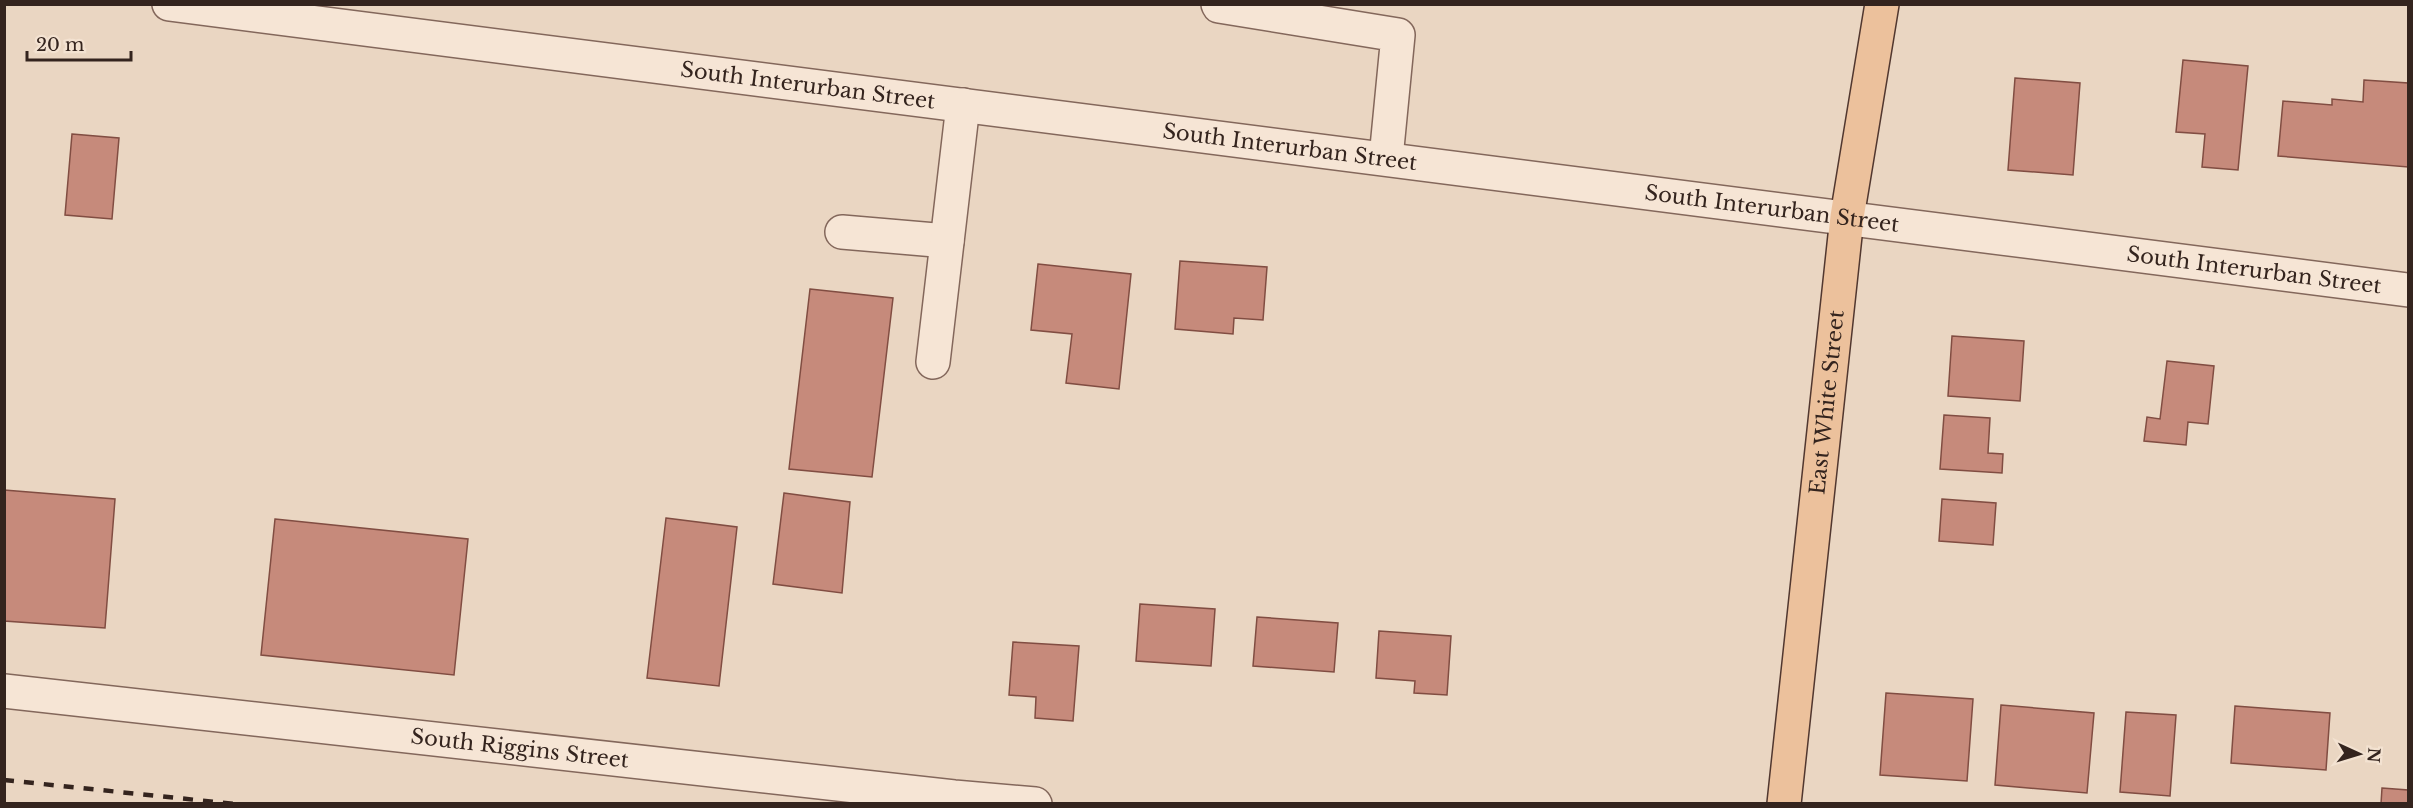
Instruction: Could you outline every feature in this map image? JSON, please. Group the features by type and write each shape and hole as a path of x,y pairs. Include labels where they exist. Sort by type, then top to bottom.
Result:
{"main road":[{"name":"East White Street","path":"1784,804 1847,217 1882,4"}],"street":[{"name":"South Interurban Street","path":"169,4 2409,290"},
{"path":"1218,4 1219,6 1398,35 1386,158"},
{"path":"933,362 963,105"},
{"path":"842,232 947,241"},
{"name":"South Riggins Street","path":"4,691 954,797 1035,804"}],"building":[{"path":"2183,60 2248,66 2238,170 2202,167 2205,134 2176,132"},
{"path":"2015,78 2080,83 2073,175 2008,170"},
{"path":"2364,80 2408,83 2408,167 2278,156 2283,101 2332,105 2332,99 2363,102"},
{"path":"72,134 119,138 112,219 65,215"},
{"path":"1180,261 1267,267 1263,320 1234,318 1233,334 1175,329"},
{"path":"1038,264 1131,274 1119,389 1066,383 1072,334 1031,330"},
{"path":"810,289 893,298 872,477 789,469"},
{"path":"1952,336 2024,341 2020,401 1948,396"},
{"path":"2167,361 2214,366 2208,424 2188,422 2186,445 2144,441 2147,417 2160,419"},
{"path":"1944,415 1990,418 1988,453 2003,454 2002,473 1940,469"},
{"path":"4,490 115,499 105,628 4,621"},
{"path":"784,493 850,502 842,593 773,584"},
{"path":"1942,499 1996,503 1993,545 1939,541"},
{"path":"666,518 737,527 719,686 647,678"},
{"path":"275,519 468,539 454,675 261,655"},
{"path":"1140,604 1215,609 1211,666 1136,661"},
{"path":"1257,617 1338,623 1334,672 1253,666"},
{"path":"1379,631 1451,636 1447,695 1414,693 1415,681 1376,678"},
{"path":"1013,642 1079,646 1073,721 1035,718 1036,697 1009,695"},
{"path":"1886,693 1973,699 1967,781 1880,775"},
{"path":"2001,705 2094,713 2087,793 1995,785"},
{"path":"2235,706 2330,713 2326,770 2231,763"},
{"path":"2126,712 2176,715 2170,796 2120,792"},
{"path":"2382,788 2408,790 2408,804 2381,804"}],"railway":[{"path":"4,780 235,804"}]}
